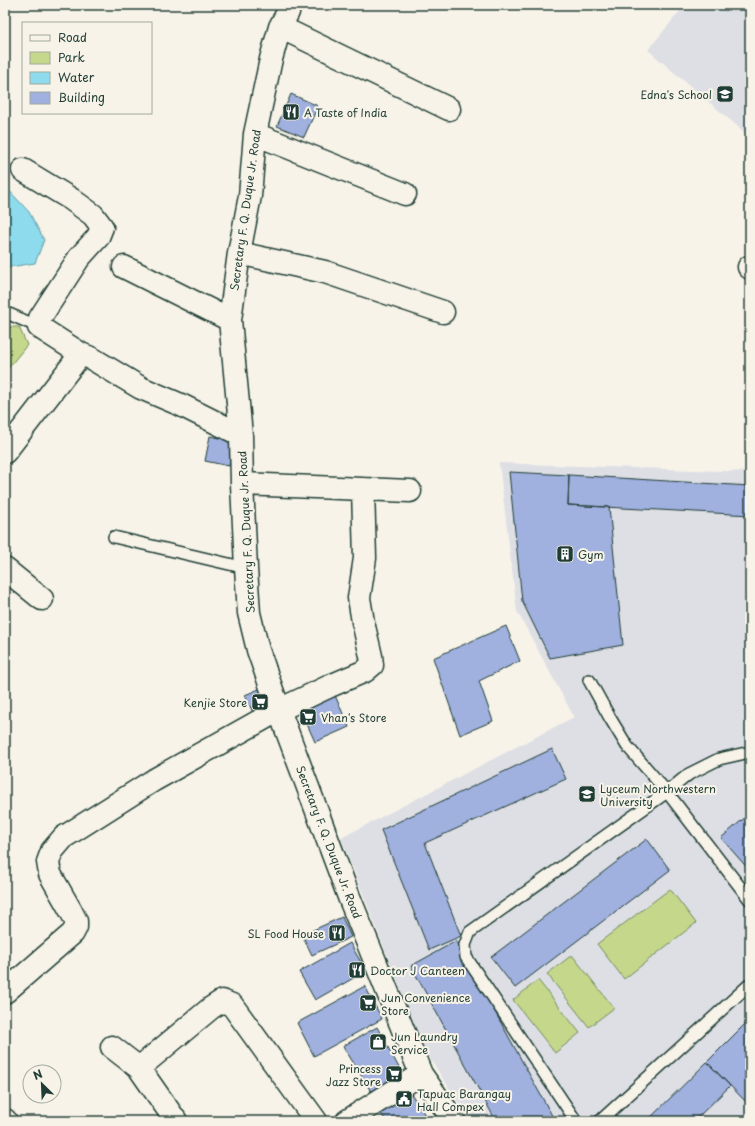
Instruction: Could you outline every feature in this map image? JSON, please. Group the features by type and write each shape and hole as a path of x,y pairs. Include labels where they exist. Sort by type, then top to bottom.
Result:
{"street":[{"path":"284,12 449,110"},
{"name":"Secretary F. Q. Duque Jr. Road","path":"284,12 271,59 255,134 250,196 239,253 230,320 241,435 242,484 249,613 258,650 279,710 349,897 422,1074 454,1121"},
{"path":"255,134 405,194"},
{"path":"23,170 71,199 93,215 102,227 98,237 79,258 40,318 39,327 81,354 91,358 141,388 181,405 241,435"},
{"path":"239,253 324,272 443,312"},
{"path":"124,267 230,320"},
{"path":"5,452 81,354"},
{"path":"242,484 410,491"},
{"path":"5,992 58,946 73,932 76,926 76,921 71,911 50,874 48,862 52,851 64,837 154,780 279,710 365,671 372,665 359,598 365,558 363,489"},
{"path":"5,569 42,599"},
{"path":"139,1068 211,1008 222,1001 232,1005 316,1121"},
{"path":"112,1047 139,1068 176,1121"},
{"path":"347,1121 422,1074"}],"lane":[{"path":"5,314 9,314 39,327"},
{"path":"114,537 246,568"},
{"path":"589,680 627,746 667,792 750,900"},
{"path":"576,1121 466,957 464,945 470,932 667,792 689,774 719,759 750,752"},
{"path":"600,1121 750,984"}],"shaded area":[{"name":"Edna's School","path":"685,5 750,5 750,137 648,50"},
{"name":"Lyceum Northwestern University","path":"499,463 750,472 750,784 745,791 750,796 750,1121 470,1121 424,1049 341,838 574,717 517,611"}],"green space":[{"path":"5,327 19,327 27,345 5,372"},
{"path":"670,889 696,923 624,979 597,944"},
{"path":"572,955 614,1008 589,1027 547,974"},
{"path":"538,980 580,1033 555,1053 513,1000"}],"water":[{"path":"5,186 29,212 44,240 35,263 10,267 5,272"}],"building":[{"path":"291,94 318,106 304,137 277,126"},
{"path":"210,436 234,441 229,466 205,461"},
{"name":"Gym","path":"509,472 569,475 568,505 609,507 623,645 550,658 522,601"},
{"path":"569,475 750,486 750,515 568,505"},
{"path":"506,626 520,661 479,681 493,721 460,735 433,658"},
{"path":"259,689 267,709 254,715 245,695"},
{"path":"333,691 349,727 315,742 299,706"},
{"path":"552,749 566,779 425,843 461,936 429,950 381,830"},
{"path":"748,815 750,817 750,871 721,838"},
{"path":"647,839 670,870 515,988 491,957"},
{"path":"342,917 351,937 312,955 302,935"},
{"path":"456,941 555,1121 496,1121 411,966"},
{"path":"350,943 366,971 315,1000 299,972"},
{"path":"365,986 382,1019 314,1056 297,1023"},
{"path":"750,1019 750,1104 749,1105 707,1062"},
{"path":"377,1027 404,1077 375,1098 343,1046"},
{"path":"707,1062 730,1086 694,1121 647,1121"},
{"name":"Tapuac Barangay Hall Compex","path":"408,1089 429,1121 386,1121 378,1109"}],"place":[{"name":"Edna's School","path":"725,94"},
{"name":"A Taste of India","path":"291,112"},
{"name":"Gym","path":"565,554"},
{"name":"Kenjie Store","path":"260,702"},
{"name":"Vhan's Store","path":"308,717"},
{"name":"Lyceum Northwestern University","path":"587,794"},
{"name":"SL Food House","path":"337,933"},
{"name":"Doctor J Canteen","path":"357,970"},
{"name":"Jun Convenience Store","path":"368,1003"},
{"name":"Jun Laundry Service","path":"378,1042"},
{"name":"Princess Jazz Store","path":"394,1074"},
{"name":"Tapuac Barangay Hall Compex","path":"404,1099"}]}
